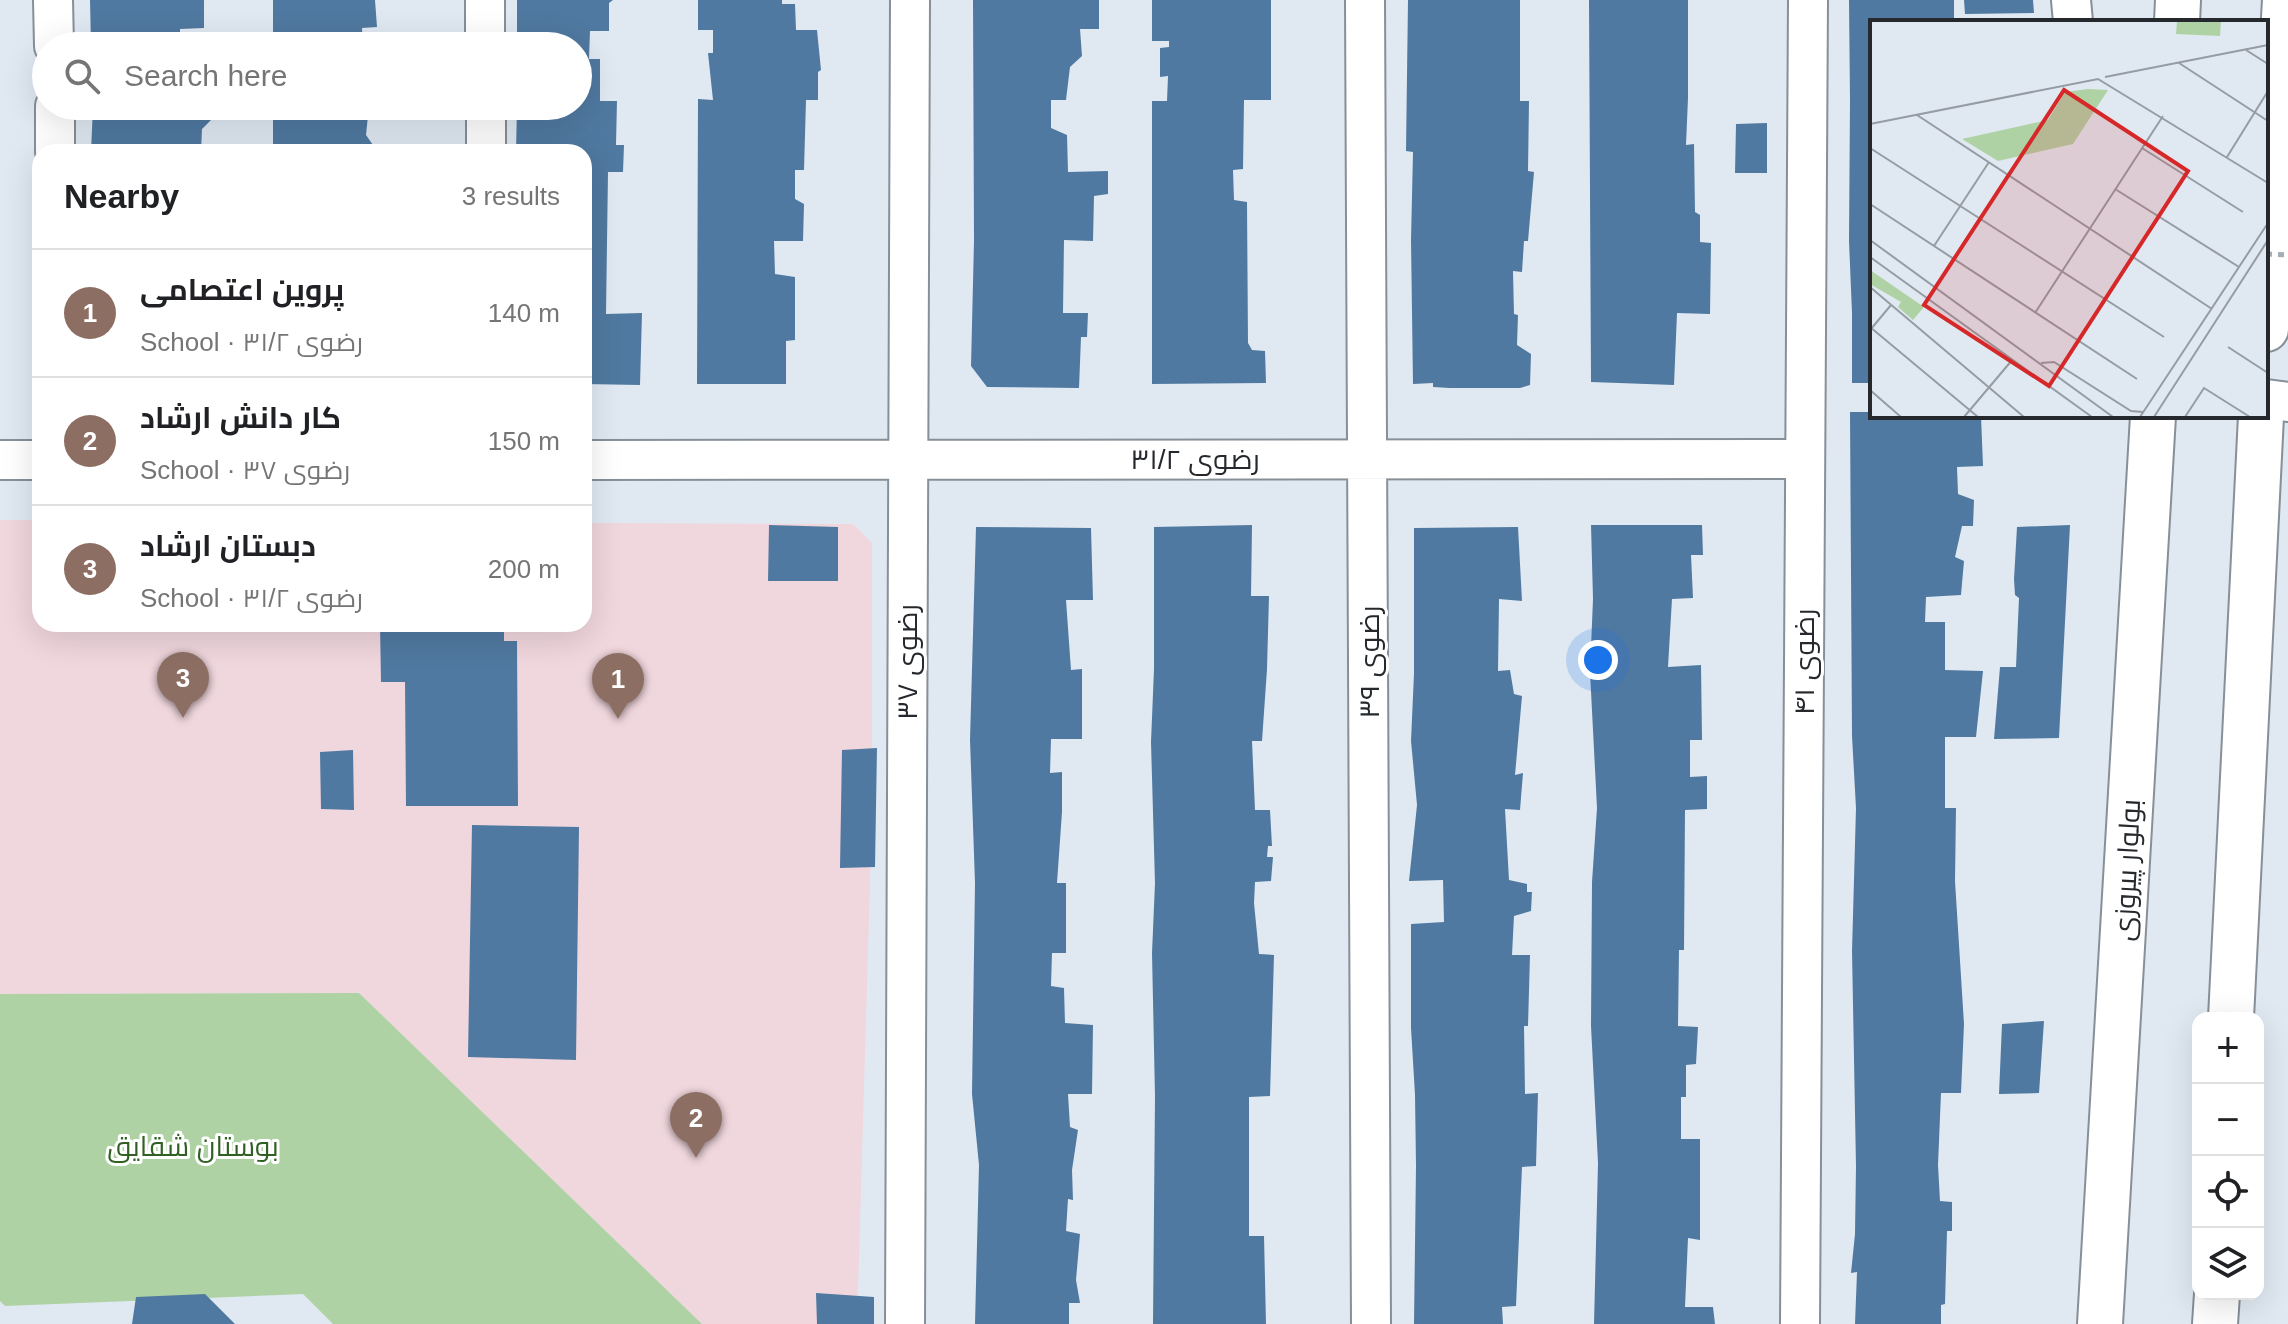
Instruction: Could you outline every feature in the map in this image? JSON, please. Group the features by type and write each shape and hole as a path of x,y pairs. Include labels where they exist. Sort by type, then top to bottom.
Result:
{"main road":[{"path":"2177,20 2178,0"},
{"path":"2268,294 2285,0"},
{"name":"بولوار پیروزی","path":"2100,1324 2153,418"},
{"path":"2231,1012 2261,418"},
{"path":"2215,1324 2217,1300"}],"street":[{"path":"53,0 54,32"},
{"path":"485,0 485,32"},
{"name":"رضوی ۳۷","path":"905,1324 910,0"},
{"name":"رضوی ۳۹","path":"1365,0 1371,1324"},
{"name":"رضوی ۴۱","path":"1800,1324 1808,0"},
{"path":"2071,0 2073,20"},
{"path":"55,120 55,144"},
{"path":"486,120 486,144"},
{"path":"2268,399 2288,402"},
{"name":"رضوی ۳۱/۲","path":"592,460 1805,459"},
{"path":"0,460 32,460"}],"path":[{"path":"2268,254 2288,255"}],"shaded area":[{"path":"0,520 32,520 32,632 592,632 592,523 853,524 872,543 872,816 857,1324 702,1324 359,993 0,994"}],"green space":[{"name":"بوستان شقایق","path":"359,993 702,1324 333,1324 303,1294 5,1306 0,1301 0,994"}],"building":[{"path":"90,0 204,0 204,28 180,29 180,32 91,32"},
{"path":"273,0 375,0 377,27 362,28 362,32 273,32"},
{"path":"517,0 613,0 609,3 609,31 517,32"},
{"path":"698,0 782,0 782,4 795,4 796,30 817,30 821,70 818,72 818,100 806,100 804,170 795,170 795,199 804,204 803,241 774,241 775,274 795,277 795,340 786,341 786,384 697,384 698,99 713,100 708,53 713,53 713,30 698,30"},
{"path":"973,0 1099,0 1099,29 1080,29 1082,56 1070,67 1066,100 1051,100 1051,128 1067,135 1068,172 1108,171 1108,194 1094,196 1093,241 1064,240 1063,313 1088,313 1087,337 1081,337 1079,388 987,387 971,366"},
{"path":"1152,0 1271,0 1271,100 1244,100 1243,169 1233,170 1234,200 1247,202 1248,343 1252,350 1265,351 1266,383 1152,384 1152,101 1167,101 1168,76 1160,77 1160,48 1169,47 1169,41 1152,41"},
{"path":"1408,0 1520,0 1520,101 1529,101 1528,171 1534,172 1522,272 1513,271 1514,314 1518,315 1517,345 1531,354 1530,385 1520,388 1450,388 1433,387 1433,383 1413,384 1413,152 1406,151"},
{"path":"1589,0 1688,0 1686,145 1694,144 1695,212 1700,215 1700,242 1711,243 1710,314 1677,313 1674,385 1591,382"},
{"path":"1849,0 1954,0 1954,20 1870,20 1870,383 1852,383"},
{"path":"1964,0 2033,0 2034,13 1965,14"},
{"path":"592,59 600,59 600,101 617,101 616,145 624,145 623,172 608,172 606,314 642,313 640,385 592,384 592,144 516,144 517,120 592,120"},
{"path":"92,120 211,120 202,129 201,144 91,144"},
{"path":"273,120 368,120 366,135 372,144 273,144"},
{"path":"1767,123 1767,173 1735,173 1736,124"},
{"path":"1850,412 1870,412 1870,418 1981,418 1983,466 1957,467 1958,494 1974,500 1973,526 1962,526 1955,557 1964,561 1961,595 1926,597 1925,622 1945,622 1945,670 1983,671 1976,737 1945,737 1945,808 1956,808 1955,881 1964,1024 1961,1093 1941,1093 1940,1201 1952,1202 1952,1231 1947,1231 1945,1304 1941,1305 1941,1324 1855,1324 1857,1272 1851,1273 1856,1166 1852,951 1856,808 1852,736"},
{"path":"769,525 838,527 838,581 768,581"},
{"path":"1252,525 1251,596 1269,596 1262,741 1252,741 1255,810 1270,810 1272,846 1268,846 1267,857 1273,857 1271,881 1255,882 1254,903 1259,954 1274,955 1270,1096 1249,1097 1249,1236 1264,1236 1266,1324 1153,1324 1155,1096 1152,953 1155,883 1151,742 1154,527"},
{"path":"1591,525 1702,525 1703,555 1691,555 1693,598 1672,599 1668,667 1701,665 1702,740 1690,740 1690,777 1707,776 1707,809 1685,810 1684,950 1679,950 1678,1026 1698,1027 1696,1064 1686,1065 1686,1097 1681,1097 1681,1139 1700,1139 1700,1240 1688,1238 1685,1307 1713,1307 1715,1324 1594,1324 1598,1163 1591,1026 1592,882 1597,808 1590,672 1593,599"},
{"path":"2070,525 2059,738 1994,739 2000,667 2016,667 2019,598 2015,595 2014,579 2017,527"},
{"path":"976,527 1091,528 1093,600 1066,600 1071,670 1082,669 1082,739 1051,739 1050,773 1062,772 1057,883 1066,883 1066,953 1052,953 1051,986 1064,988 1065,1023 1093,1025 1092,1094 1068,1094 1070,1127 1078,1130 1072,1170 1073,1200 1068,1199 1066,1231 1080,1234 1076,1280 1080,1303 1069,1303 1069,1324 975,1324 979,1165 972,1094 975,883 970,740"},
{"path":"1518,527 1522,601 1499,599 1498,671 1510,670 1514,694 1522,696 1515,775 1523,773 1520,810 1505,809 1509,880 1527,884 1527,892 1532,892 1531,911 1514,916 1512,955 1530,955 1528,1026 1524,1026 1525,1094 1538,1093 1536,1166 1522,1167 1516,1306 1502,1307 1503,1324 1414,1324 1416,1166 1411,924 1444,922 1443,880 1409,881 1417,805 1411,741 1414,528"},
{"path":"380,632 504,632 504,641 517,641 518,806 406,806 405,682 381,682"},
{"path":"877,748 875,867 840,868 842,750"},
{"path":"353,750 354,810 321,809 320,752"},
{"path":"472,825 579,827 576,1060 468,1057"},
{"path":"2044,1021 2039,1093 1999,1094 2002,1024"},
{"path":"816,1293 874,1297 874,1324 817,1324"},
{"path":"205,1294 235,1324 132,1324 136,1297"}],"place":[{"name":"دبستان ارشاد","path":"183,718"},
{"name":"پروین اعتصامی","path":"618,719"},
{"name":"کار دانش ارشاد","path":"696,1158"}]}
